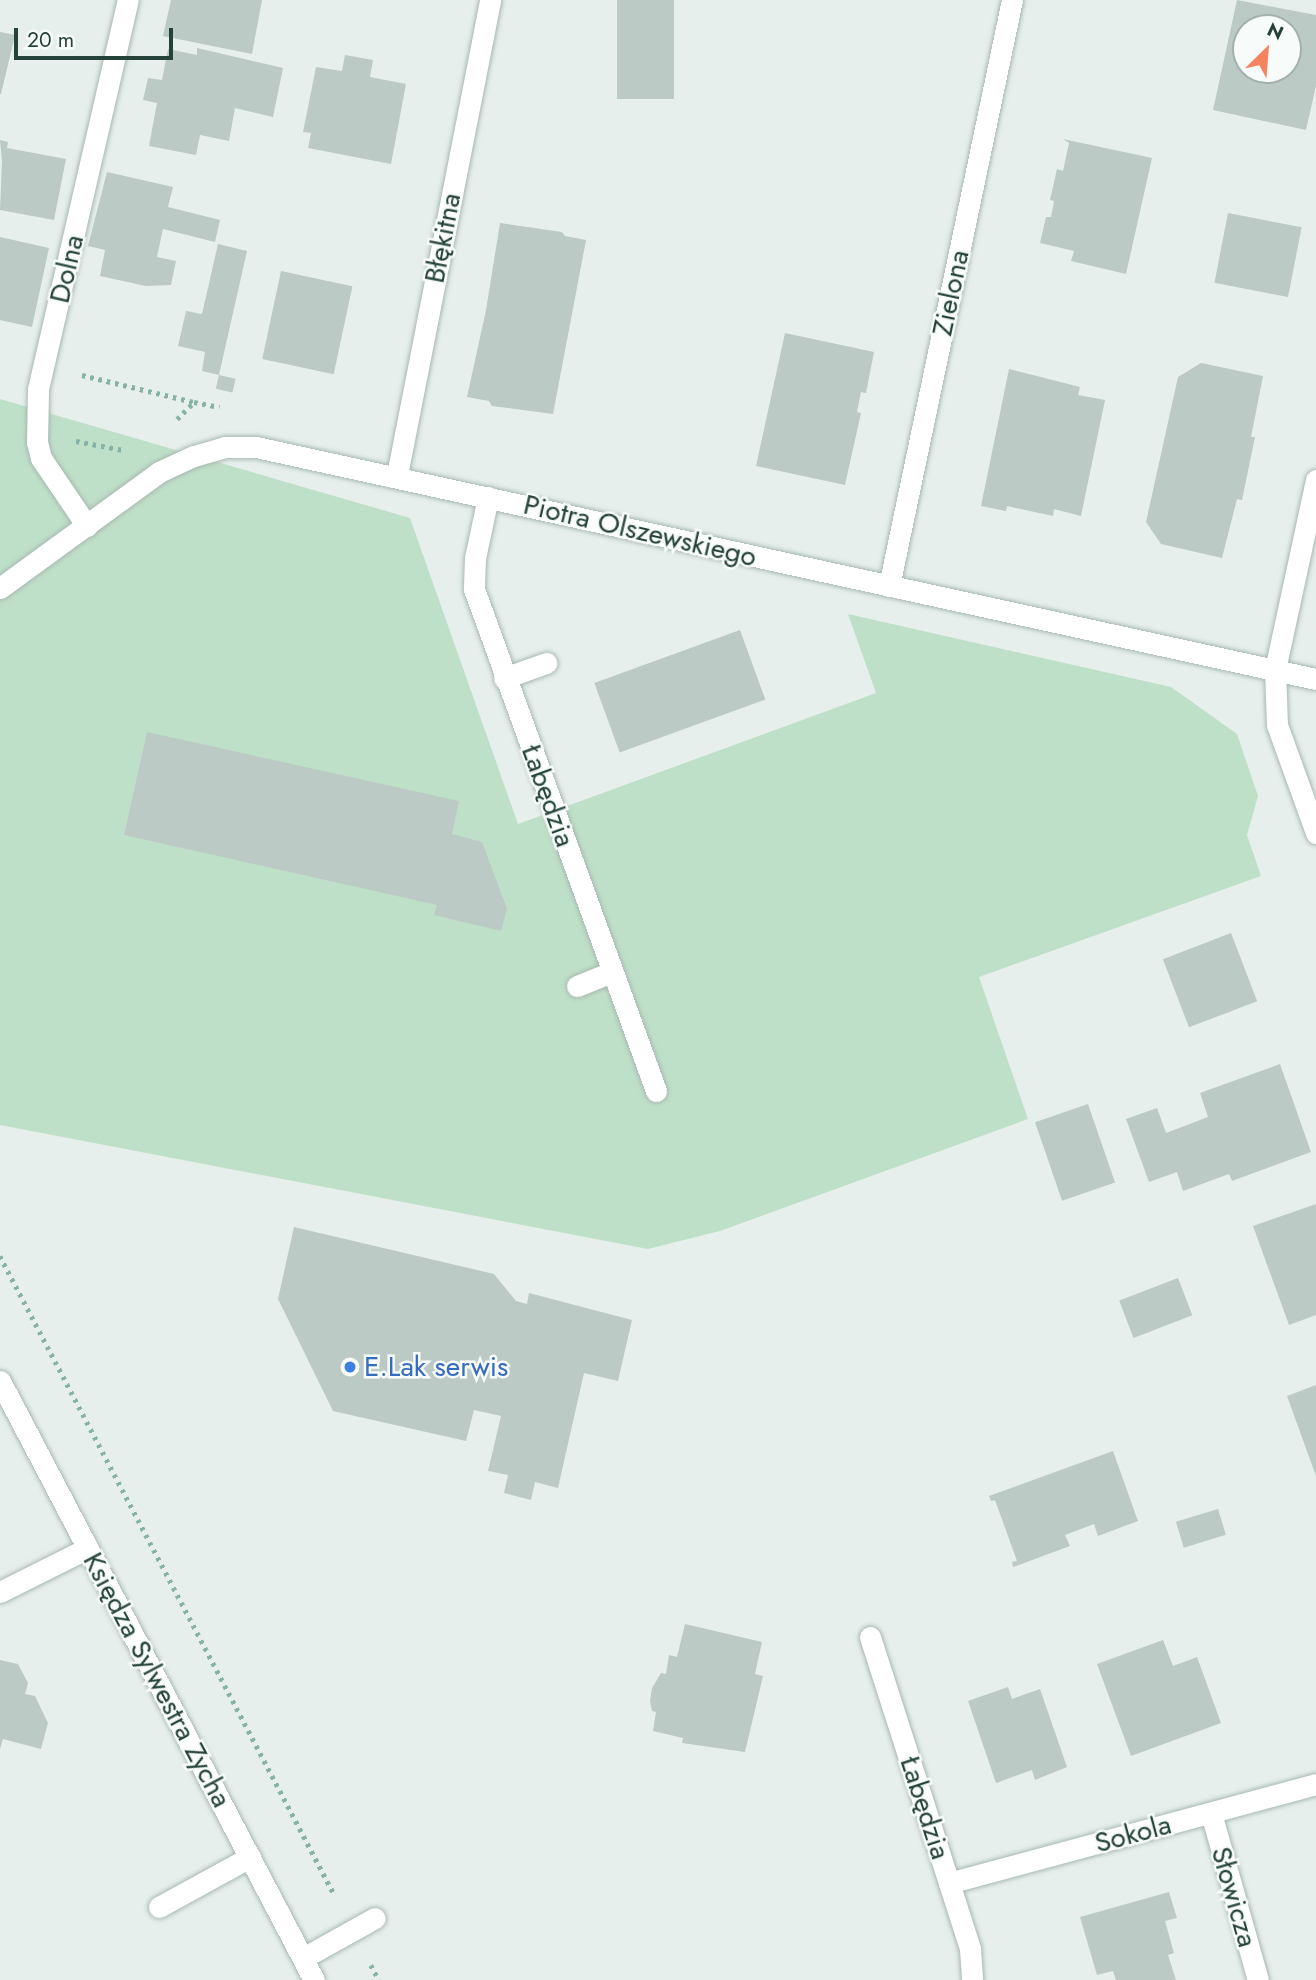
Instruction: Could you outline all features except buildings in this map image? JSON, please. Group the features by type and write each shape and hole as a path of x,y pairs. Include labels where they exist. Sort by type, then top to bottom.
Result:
{"street":[{"name":"Dolna","path":"86,526 41,458 37,442 38,389 128,0"},
{"name":"Błękitna","path":"397,475 490,0"},
{"name":"Zielona","path":"889,586 1013,0"},
{"name":"Piotra Olszewskiego","path":"0,588 159,472 194,456 225,447 256,447 397,475 1316,679"},
{"path":"1316,480 1275,670 1277,725 1316,833"},
{"name":"Łabędzia","path":"488,497 475,558 474,590 656,1091"},
{"path":"504,678 546,663"},
{"path":"577,986 612,972"},
{"name":"Księdza Sylwestra Zycha","path":"0,1381 314,1980"},
{"path":"0,1592 88,1548"},
{"name":"Łabędzia","path":"870,1637 970,1949 972,1980"},
{"name":"Sokola","path":"949,1883 1316,1784"},
{"name":"Słowicza","path":"1211,1813 1258,1980"},
{"path":"159,1907 250,1857"},
{"path":"303,1958 375,1919"}],"path":[{"path":"0,1256 379,1980"}],"green space":[{"path":"0,399 410,518 518,824 876,693 848,614 1171,687 1237,734 1258,796 1247,835 1261,876 979,977 1028,1119 720,1231 648,1249 0,1125"}],"place":[{"name":"E.Lak serwis","path":"350,1367"}]}
